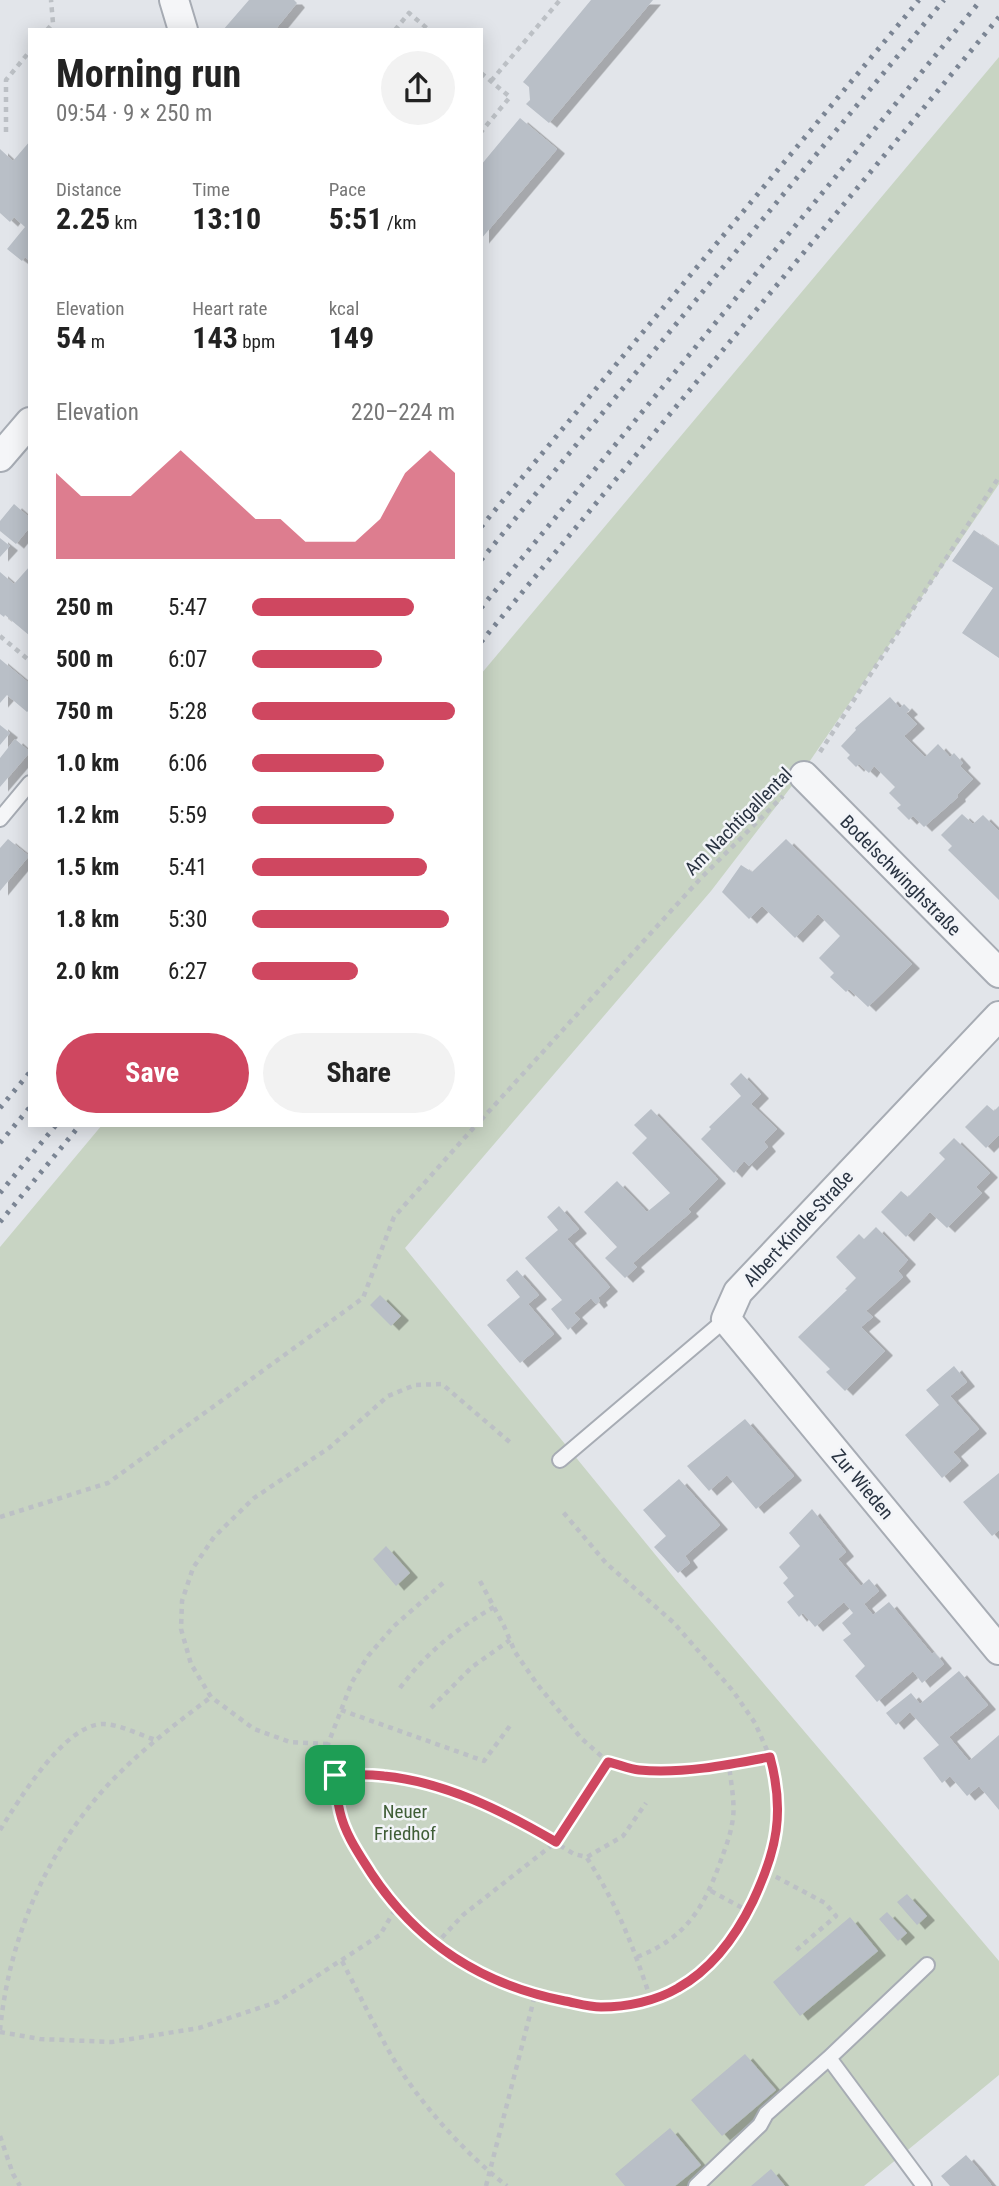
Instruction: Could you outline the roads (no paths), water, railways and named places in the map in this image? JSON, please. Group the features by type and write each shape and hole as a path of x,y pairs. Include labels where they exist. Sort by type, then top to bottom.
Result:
{"street":[{"path":"174,0 182,28"},
{"path":"0,457 28,424"},
{"name":"Bodelschwinghstraße","path":"804,776 999,973"},
{"name":"Albert-Kindle-Straße","path":"726,1319 738,1292 999,1016"},
{"name":"Zur Wieden","path":"726,1319 999,1650"}],"lane":[{"path":"1,817 28,785"},
{"name":"Albert-Kindle-Straße","path":"560,1460 726,1319"},
{"path":"696,2186 760,2125 766,2114 927,1965"},
{"path":"829,2058 924,2186"}],"railway":[{"path":"483,525 919,0"},
{"path":"483,558 944,0"},
{"path":"483,606 981,0"},
{"path":"483,640 999,17"},
{"path":"0,1108 28,1074"},
{"path":"0,1143 28,1109"},
{"path":"0,1193 54,1127"},
{"path":"0,1222 78,1127"}],"park label":[{"name":"Neuer Friedhof","path":"405,1822"}]}
